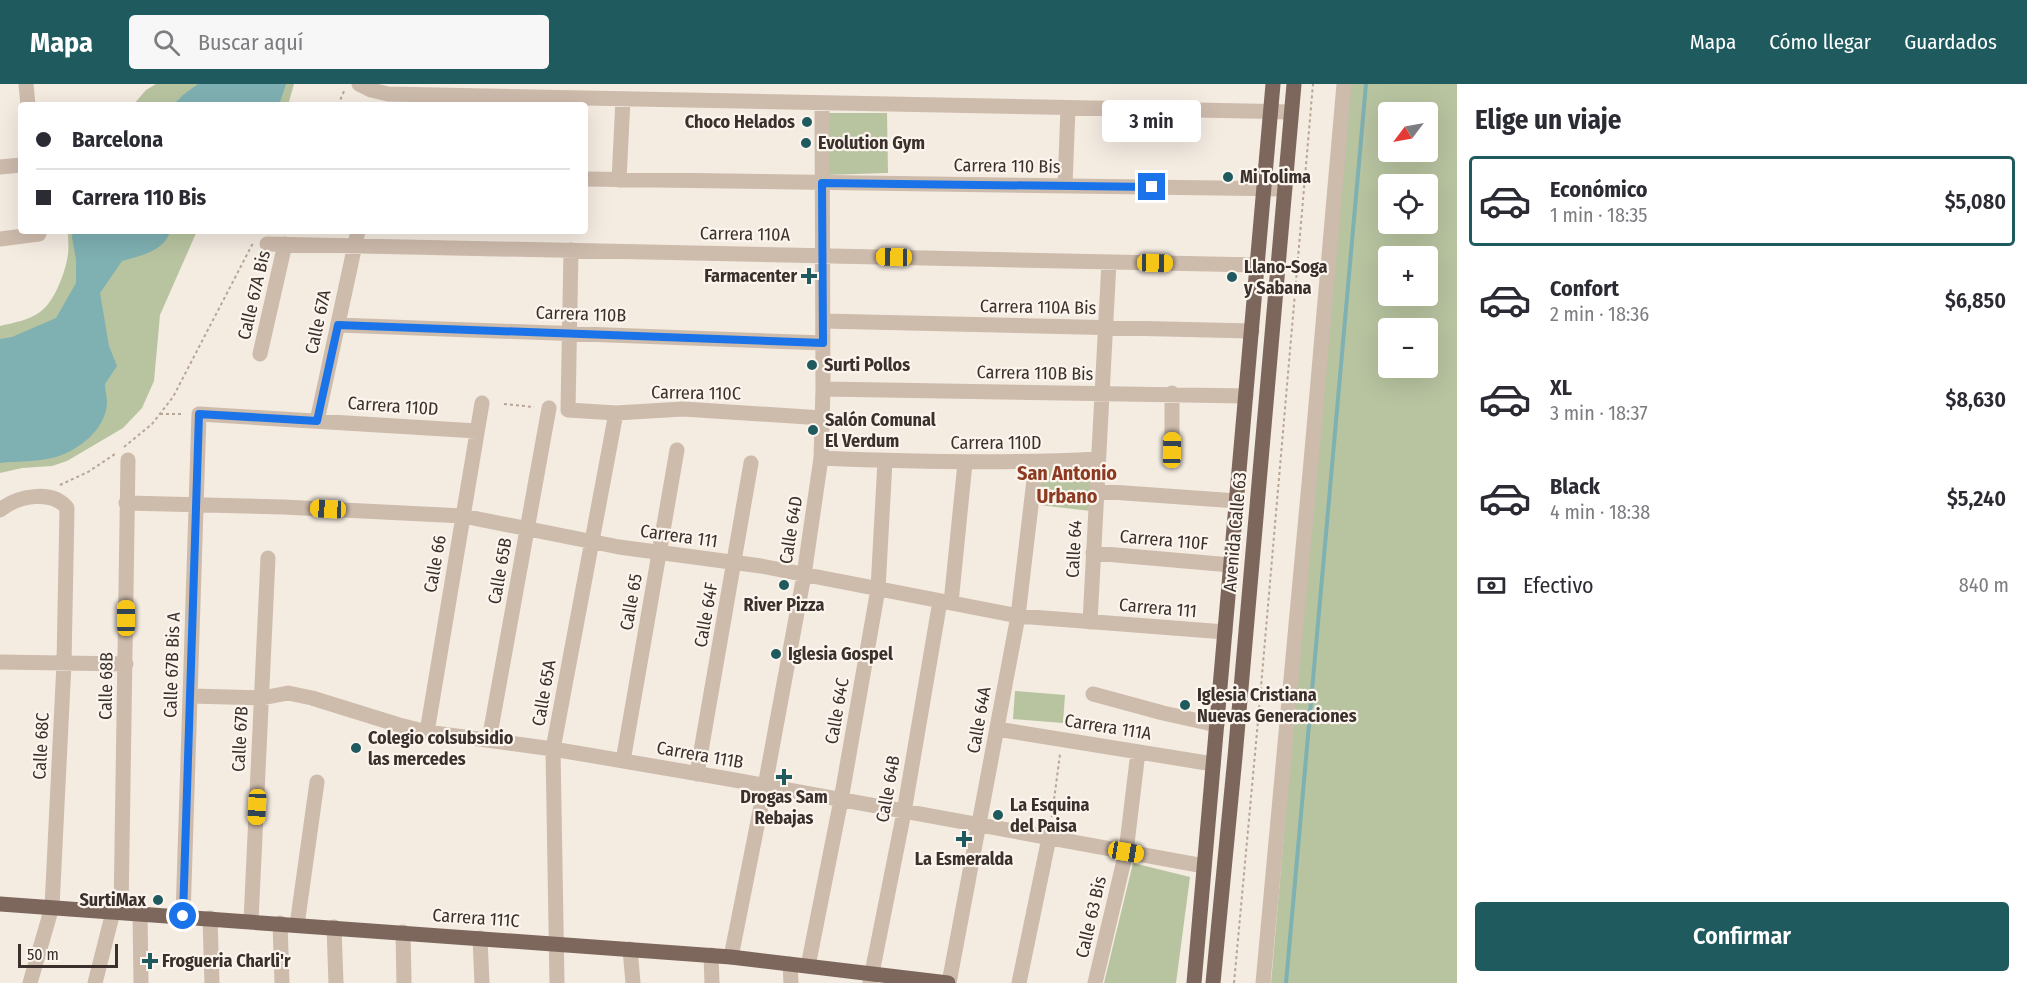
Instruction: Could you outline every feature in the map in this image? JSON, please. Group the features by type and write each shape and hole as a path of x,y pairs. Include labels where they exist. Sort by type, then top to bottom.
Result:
{"main road":[{"name":"Avenida Calle 63","path":"1194,983 1273,84"},
{"name":"Avenida Calle 63","path":"1213,983 1294,84"},
{"name":"Carrera 111C","path":"0,904 731,957 808,966 870,978 948,983"}],"street":[{"path":"26,84 28,102"},
{"path":"359,84 387,99 623,99 1291,112"},
{"path":"1263,983 1344,84"},
{"path":"620,180 623,99"},
{"name":"Calle 64D","path":"731,957 804,575 822,458 822,103"},
{"path":"1065,186 1068,108"},
{"path":"0,167 18,165"},
{"name":"Carrera 110 Bis","path":"588,179 1285,189"},
{"path":"0,239 27,234"},
{"name":"Carrera 110A","path":"262,241 285,244 356,238 571,250 1257,265"},
{"name":"Calle 67A","path":"317,421 356,238"},
{"name":"Calle 67A Bis","path":"260,354 285,244"},
{"path":"570,333 571,250"},
{"name":"Calle 64","path":"1090,622 1109,262"},
{"name":"Carrera 110A Bis","path":"823,321 1252,331"},
{"name":"Carrera 110B","path":"338,325 823,343"},
{"name":"Carrera 110C","path":"570,333 568,410 616,413 683,409 823,418"},
{"name":"Carrera 110B Bis","path":"823,389 1246,396"},
{"path":"1172,393 1172,450"},
{"name":"Calle 66","path":"427,732 482,403"},
{"name":"Calle 65B","path":"489,740 549,408"},
{"name":"Calle 65A","path":"557,983 553,749 616,413"},
{"name":"Carrera 110D","path":"199,414 477,431"},
{"name":"Calle 67B Bis A","path":"183,916 199,414"},
{"name":"Calle 65","path":"623,761 677,450"},
{"name":"Carrera 110D","path":"822,458 965,463 1036,463 1098,459"},
{"name":"Calle 68B","path":"95,983 117,912 126,664 128,460"},
{"name":"Calle 64C","path":"808,966 841,800 878,589 885,461"},
{"name":"Calle 64F","path":"698,774 751,463"},
{"name":"Calle 64B","path":"870,978 946,602 965,463"},
{"name":"Calle 64A","path":"948,983 1018,616 1036,463"},
{"path":"1096,491 1237,501"},
{"name":"Calle 68C","path":"0,510 14,502 32,497 53,498 62,501 67,508 64,663 52,908 30,983"},
{"name":"Carrera 111","path":"126,503 463,516 591,542 735,563 1018,616 1225,632"},
{"name":"Carrera 110F","path":"1093,553 1231,565"},
{"name":"Calle 67B","path":"251,921 268,558"},
{"path":"0,662 126,664"},
{"name":"Carrera 111B","path":"191,696 261,698 288,693 427,732 623,761 1204,866"},
{"path":"1093,694 1217,725"},
{"name":"Carrera 111A","path":"997,729 1213,764"},
{"name":"Calle 63 Bis","path":"1095,983 1126,852 1138,752"},
{"path":"297,925 317,782"},
{"path":"1019,983 1048,838"},
{"path":"140,913 141,983"},
{"path":"210,918 212,983"},
{"path":"280,923 282,983"},
{"path":"334,927 336,983"},
{"path":"403,932 404,983"},
{"path":"480,938 482,983"},
{"path":"630,950 633,983"},
{"path":"711,956 712,983"},
{"path":"790,964 791,983"}],"path":[{"path":"339,102 347,84"},
{"path":"1234,983 1313,84"},
{"path":"52,488 88,472 152,424 173,397 243,260 262,241"},
{"path":"160,414 199,414"},
{"path":"1048,838 1062,740"}],"green space":[{"path":"156,84 294,84 289,102 136,102 146,90"},
{"path":"1349,84 1457,84 1457,983 1271,983"},
{"path":"824,113 887,113 888,173 825,175"},
{"path":"68,234 196,234 160,315 154,381 142,408 123,428 67,461 52,466 22,468 0,473 0,326 31,317 45,308 62,277 68,249"},
{"path":"1094,465 1091,511 1039,505 1041,466"},
{"path":"1015,691 1065,695 1063,723 1013,719"},
{"path":"1133,863 1190,877 1176,983 1104,983"}],"water":[{"path":"198,84 286,84 280,102 176,102"},
{"path":"72,234 169,234 157,248 144,255 122,261 100,293 109,346 117,366 105,384 107,403 102,421 96,430 82,444 65,454 36,461 0,463 0,339 12,337 56,318 76,283 76,260"}],"waterway":[{"path":"1286,983 1366,84"}],"place":[{"name":"Choco Helados","path":"807,122"},
{"name":"Evolution Gym","path":"806,143"},
{"name":"Mi Tolima","path":"1228,177"},
{"name":"Farmacenter","path":"809,276"},
{"name":"Llano-Soga y Sabana","path":"1232,277"},
{"name":"Surti Pollos","path":"812,365"},
{"name":"Salón Comunal El Verdum","path":"813,430"},
{"name":"River Pizza","path":"784,585"},
{"name":"Iglesia Gospel","path":"776,654"},
{"name":"Iglesia Cristiana Nuevas Generaciones","path":"1185,705"},
{"name":"Colegio colsubsidio las mercedes","path":"356,748"},
{"name":"Drogas Sam Rebajas","path":"784,777"},
{"name":"La Esquina del Paisa","path":"998,815"},
{"name":"La Esmeralda","path":"964,839"},
{"name":"SurtiMax","path":"158,900"},
{"name":"Frogueria Charli'r","path":"150,961"}],"district":[{"name":"San Antonio Urbano","path":"1067,484"}],"route":[{"path":"183,916 199,414 317,421 338,325 823,343 822,183 1152,187"}]}
